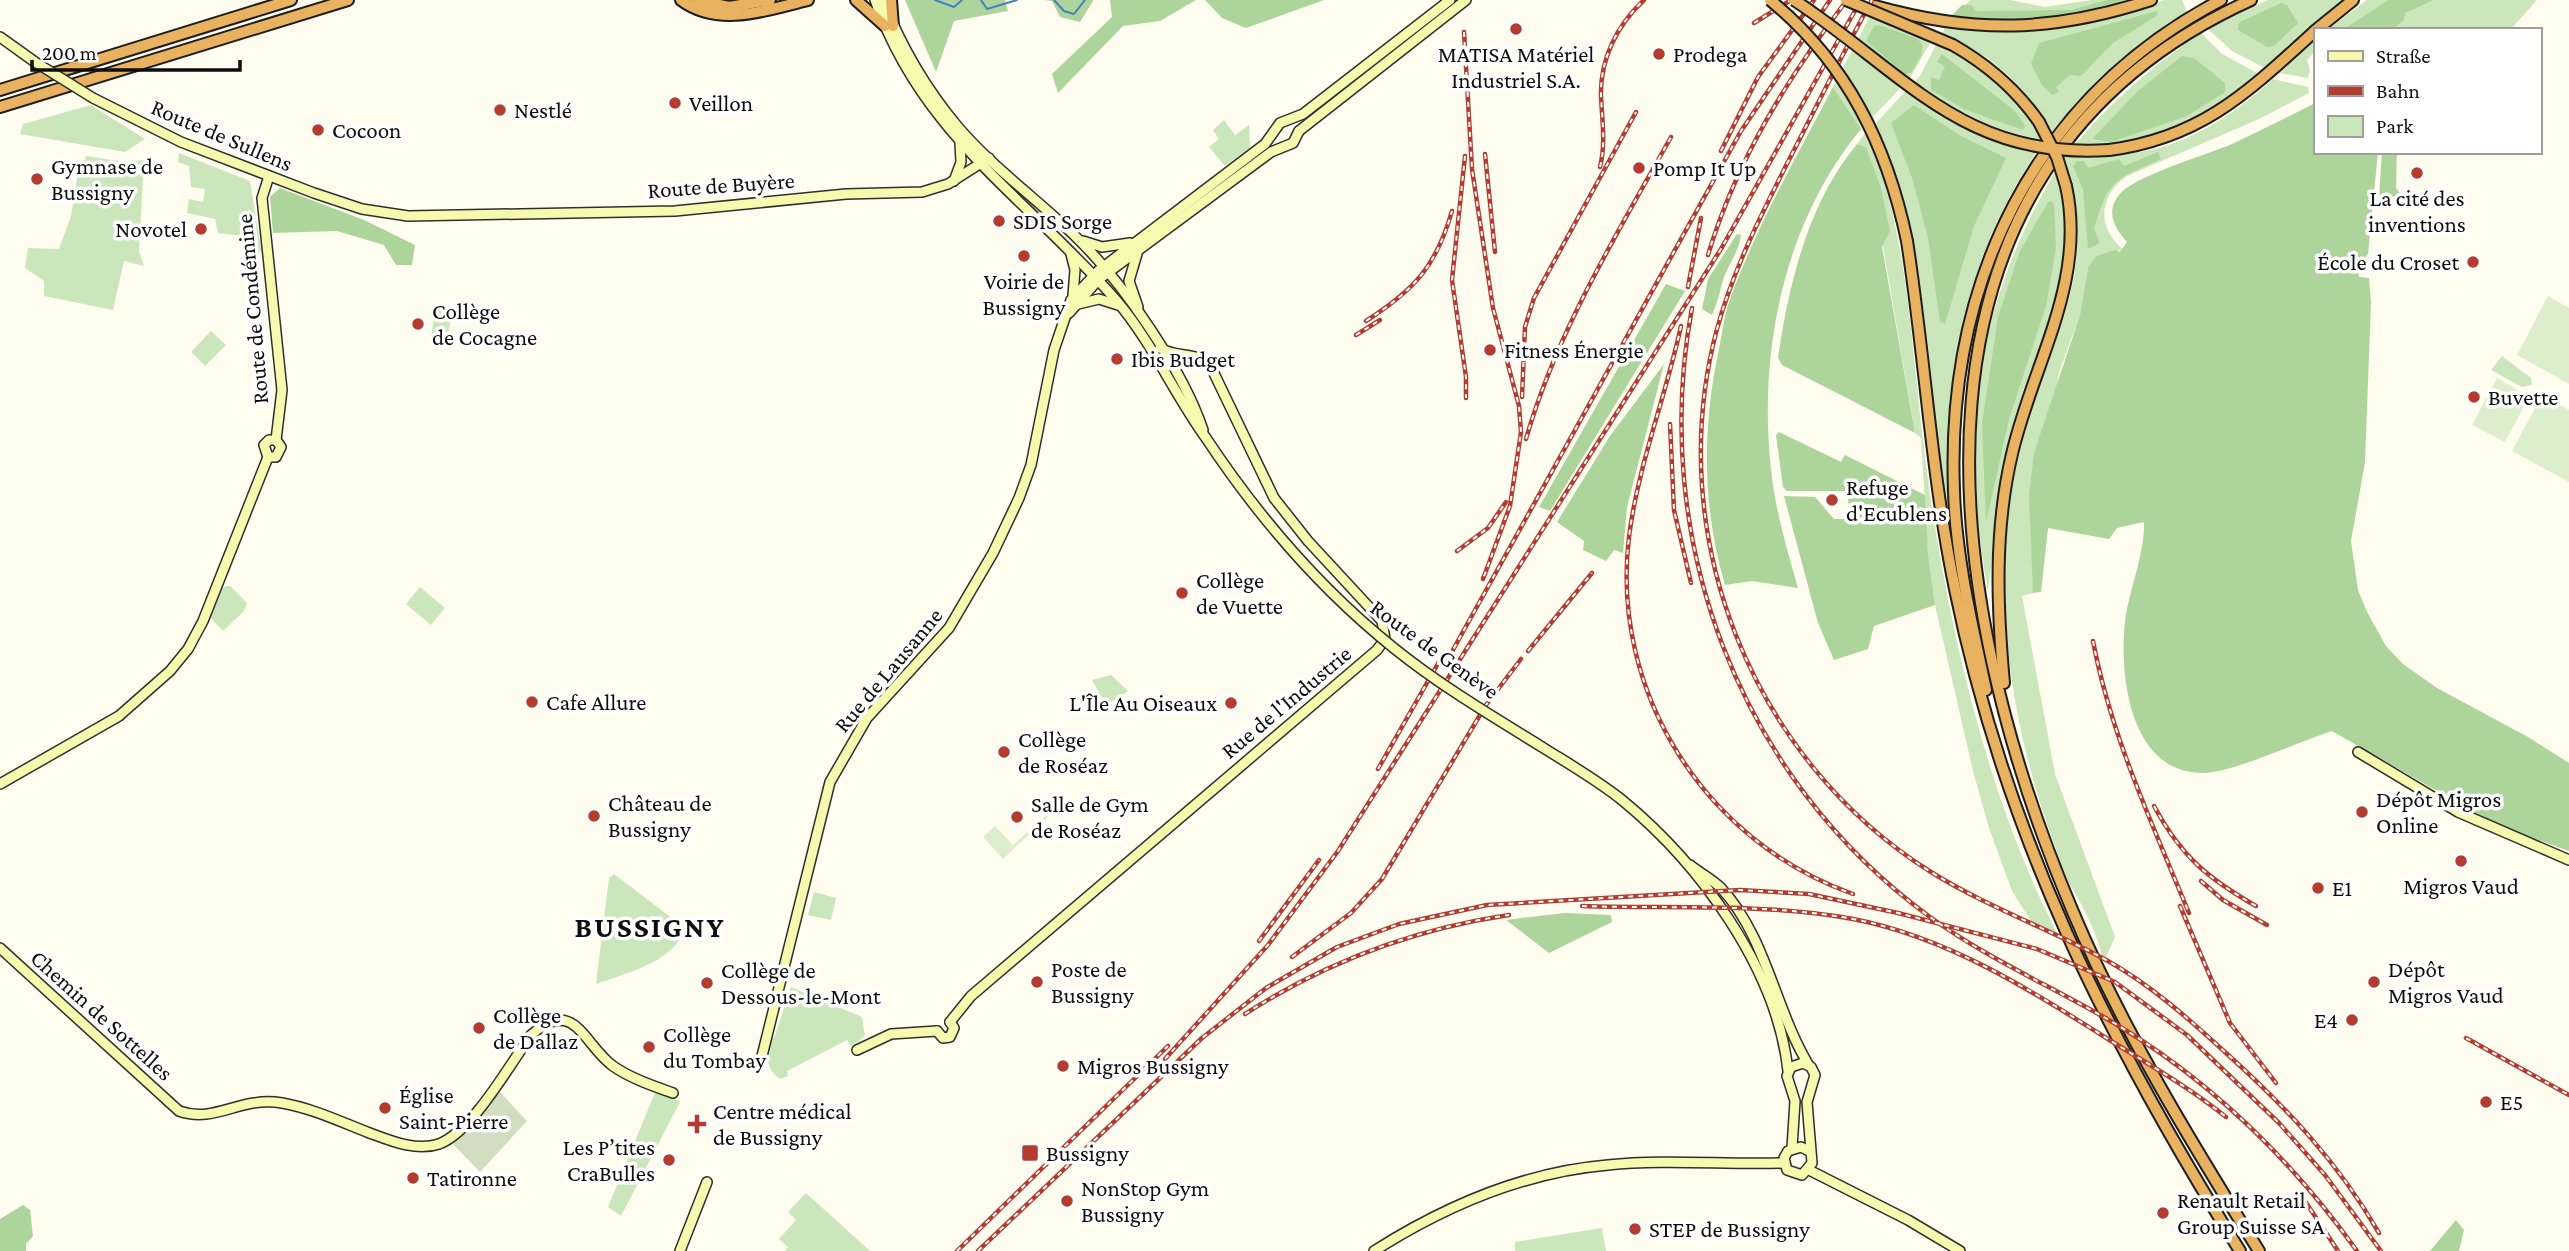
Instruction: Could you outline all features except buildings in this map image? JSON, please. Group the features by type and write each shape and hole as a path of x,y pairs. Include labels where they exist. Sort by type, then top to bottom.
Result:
{"highway":[{"path":"0,90 291,0"},
{"path":"0,107 348,0"},
{"path":"681,0 705,12 729,16 808,0"},
{"path":"696,0 729,7 770,0"},
{"path":"856,0 889,26"},
{"path":"889,26 891,0"},
{"path":"1770,0 1821,50 1865,114 1887,165 1907,241 1934,469 1951,570 1970,657 2037,869 2091,990 2148,1098 2240,1251"},
{"path":"1794,0 1927,100 1971,127 2004,140 2040,148 2109,150 2141,145 2185,130 2218,113 2253,88 2314,32"},
{"path":"1846,0 1952,46 1996,73 2024,100 2039,122 2057,156 2066,186 2072,237 2068,274 2056,322 2017,432 2000,523 1998,598 2009,724"},
{"path":"1854,0 1959,25 2009,27 2056,24 2151,0"},
{"path":"2007,781 1967,599 1955,507 1956,410 1968,324 1999,233 2028,178 2054,140 2112,76 2193,15 2221,0"},
{"path":"2251,0 2200,26 2155,56 2121,85 2064,148 2020,218 1986,304 1970,396 1968,490 1980,600 2009,724 2043,837 2090,950 2149,1068 2259,1251"},
{"path":"2318,28 2353,0"}],"main road":[{"path":"875,0 889,26"},
{"path":"883,0 889,26"},
{"path":"1107,270 1136,242 1265,144 1280,124 1325,98 1450,0"},
{"path":"1107,270 1138,253 1240,174 1284,144 1295,141 1299,131 1466,0"},
{"name":"Route de Genève","path":"889,26 905,69 960,143 979,165 1069,249 1124,309 1206,438 1271,528 1329,591 1425,671 1620,798 1676,853 1727,916 1748,949 1786,1047 1788,1071"},
{"name":"Route de Genève","path":"889,26 929,90 961,130 1078,239 1107,270 1178,375 1197,410 1206,438"},
{"name":"Route de Sullens","path":"0,37 34,62 93,98 170,137 268,176 362,209 408,216 447,215"},
{"path":"1289,121 1299,131"},
{"path":"1276,131 1277,139 1284,144"},
{"path":"954,181 961,162 960,143"},
{"name":"Route de Buyère","path":"447,215 675,211 846,194 922,192 954,181 989,158"},
{"name":"Route de Condémine","path":"0,784 119,716 170,671 188,649 203,621 268,457 264,445 269,440 276,440 282,390 262,198 268,176"},
{"path":"1078,239 1102,247 1136,242"},
{"path":"1069,249 1076,278 1073,302 1099,299 1113,302 1124,309"},
{"path":"1138,253 1130,269 1130,287 1158,344 1172,353 1197,356"},
{"name":"Rue de Lausanne","path":"762,1056 830,782 867,718 949,628 992,553 1019,498 1031,465 1054,350 1064,316 1073,302 1107,270"},
{"path":"1178,375 1183,363 1197,356"},
{"name":"Rue de l'Industrie","path":"950,1022 971,996 1377,650 1385,639 1382,621 1308,541 1274,498 1210,365 1197,356"},
{"path":"2358,752 2472,819 2569,860"},
{"name":"Route de Genève","path":"1676,853 1719,886 1741,916 1760,953 1793,1039 1808,1064"},
{"name":"Chemin de Sottelles","path":"0,947 179,1111 206,1116 246,1102 278,1103 302,1107 399,1144 439,1144 466,1124 531,1035 543,1024 554,1020 575,1024 610,1064 673,1093"},
{"path":"940,1022 950,1022 954,1028 950,1037 940,1037 937,1031 940,1022"},
{"path":"857,1050 891,1034 937,1031"},
{"path":"1792,1148 1794,1101 1788,1071 1799,1063 1808,1064 1815,1075 1807,1102 1812,1163 1809,1171"},
{"path":"1792,1087 1804,1090 1812,1086"},
{"path":"1784,1163 1786,1154 1792,1148 1801,1147 1809,1152"},
{"path":"1374,1251 1450,1208 1531,1179 1572,1170 1653,1162 1784,1163 1794,1174 1809,1171 1909,1220 1960,1251"},
{"path":"680,1251 707,1182"}],"green space":[{"path":"905,0 1005,0 1008,11 954,21 936,72"},
{"path":"1044,0 1093,1 1080,22 1060,17 1052,1"},
{"path":"1110,0 1196,0 1160,21 1123,26 1058,93 1052,74 1112,17"},
{"path":"1205,0 1324,0 1246,28 1222,18"},
{"path":"1971,0 2010,0 2045,7 2092,0 2131,0 2042,20 1948,18"},
{"path":"2107,0 2124,0 2061,16 2014,22 1971,20 1953,14 1962,5 1971,5 1976,11 2071,10"},
{"path":"2165,0 2182,0 2187,12 2149,37 2115,66 2082,97 2052,131 2031,100 2005,73 1976,51 1942,34 1945,27 2002,31 2056,27 2110,16"},
{"path":"2267,0 2345,0 2267,69 2232,51 2208,29"},
{"path":"2367,0 2388,0 2345,28 2330,28"},
{"path":"2388,0 2434,0 2405,13 2404,20 2394,28 2345,28"},
{"path":"2427,0 2537,0 2512,28 2369,28"},
{"path":"2281,3 2287,5 2298,23 2274,46 2267,47 2238,30 2238,23"},
{"path":"2157,11 2158,15 2113,43 2081,76 2070,75 2056,87 2059,92 2052,95 2042,85 2031,64 2039,43"},
{"path":"1870,16 1931,41 1910,78 1861,129 1833,87"},
{"path":"1879,25 1918,39 1923,46 1921,56 1911,73 1905,74 1866,41 1874,26"},
{"path":"2201,33 2222,54 2261,75 2206,116 2146,139 2073,147 2133,86"},
{"path":"2314,41 2314,52 2307,60 2310,70 2308,78 2280,73"},
{"path":"1937,43 1984,72 1998,84 2023,110 2044,141 2012,192 1988,244 1970,296 1958,350 1951,404 1949,460 1957,576 1944,495 1914,252 1902,203 1875,124 1920,76"},
{"path":"1942,54 2015,111 2025,126 2023,130 1966,110 1931,90 1931,77 1939,80 1945,66 1937,62"},
{"path":"2182,56 2194,58 2225,83 2225,92 2187,116 2111,142 2092,139 2139,90"},
{"path":"2273,79 2308,87 2309,93 2259,119 2127,176 2111,192 2104,211 2105,221 2108,231 2123,249 2088,267 2080,315 2059,372 2033,593 2022,596 2055,774 2115,937 2106,957 2102,956 2089,919 2064,873 2040,803 2016,705 2005,604 2005,549 2013,484 2029,421 2067,308 2077,252 2073,190 2063,155 2124,154 2172,144 2209,127"},
{"path":"1833,87 1861,129 1834,165 1795,246 1773,334 1769,379 1768,424 1773,484 1798,588 1752,581 1725,585 1712,526 1707,467 1713,379 1724,320 1740,274 1764,220"},
{"path":"2314,103 2314,154 2378,154 2368,254 2358,270 2359,277 2369,278 2371,303 2365,462 2351,541 2358,590 2386,646 2403,664 2437,688 2528,737 2569,763 2569,851 2495,824 2332,731 2250,762 2218,771 2205,773 2180,769 2160,758 2145,740 2135,718 2124,669 2125,622 2142,547 2144,522 2117,528 2109,539 2048,528 2041,592 2033,593 2029,496 2034,453 2080,315 2088,267 2097,256 2115,250 2120,252 2127,242 2113,220 2115,201 2127,188 2139,181 2232,144"},
{"path":"91,105 145,139 125,152 20,134 23,124"},
{"path":"1914,105 1961,136 2006,158 1974,226 1945,324 1940,322 1928,237 1912,178 1891,123"},
{"path":"1224,120 1235,135 1249,125 1250,148 1225,166 1209,147 1219,139 1213,130"},
{"path":"1867,131 1881,171 1901,254 1934,523 1972,705 2009,824 2057,933 2031,921 2012,891 1989,828 1973,771 1935,605 1928,553 1921,438 1915,433 1866,147 1857,144"},
{"path":"1857,144 1866,147 1881,188 1890,231 1882,247 1915,433 1782,365 1778,358 1788,301 1803,245 1826,192"},
{"path":"2158,152 2161,159 2123,177 2109,190 2094,229 2100,243 2088,249 2083,189 2073,166 2077,161 2084,161 2088,168 2119,159 2124,166"},
{"path":"179,153 250,181 261,249 256,261 251,237 218,233 215,219 187,213 189,199 203,202 205,189 191,187 189,166 178,162"},
{"path":"2382,154 2397,154 2396,188 2403,197 2379,196"},
{"path":"86,156 125,162 144,160 139,251 144,266 124,261 113,310 44,296 44,281 25,268 28,248 59,249 71,216 78,172 83,169"},
{"path":"2057,169 2067,239 2058,298 2000,491 1988,592 1975,479 1981,373 1991,322 2007,271 2029,220"},
{"path":"280,188 364,220 415,245 412,265 396,265 384,245 337,231 273,233 270,197"},
{"path":"2052,201 2056,248 2046,306 2009,419 1986,523 1982,424 1998,317 2020,251 2048,202"},
{"path":"1737,234 1741,235 1738,246 1724,277 1712,315 1702,309 1708,279"},
{"path":"1666,284 1685,291 1550,511 1539,507"},
{"path":"2548,296 2569,308 2569,384 2517,355"},
{"path":"437,303 453,307 448,334 431,336"},
{"path":"211,331 226,345 205,366 191,352"},
{"path":"2502,356 2531,378 2532,385 2522,387 2491,370"},
{"path":"1664,364 1627,507 1623,553 1614,550 1606,561 1583,550 1584,541 1557,522 1610,436"},
{"path":"2497,378 2529,397 2505,442 2472,425"},
{"path":"2542,395 2569,410 2569,482 2512,451"},
{"path":"1779,432 1841,462 1845,455 1925,495 1928,553 1935,605 1874,626 1868,649 1834,660 1818,623 1784,496 1815,497 1834,519 1852,519 1846,491 1787,491 1783,487 1776,435"},
{"path":"230,586 247,603 244,611 223,631 210,617 222,587"},
{"path":"420,587 445,608 431,625 406,604"},
{"path":"1111,675 1128,691 1106,705 1092,680"},
{"path":"1046,815 1048,817 1003,859 983,837 995,826 1013,845"},
{"path":"614,874 677,922 682,935 676,945 656,960 596,984 609,878"},
{"path":"814,892 836,898 831,920 808,915"},
{"path":"1564,913 1611,915 1612,922 1549,953 1506,920"},
{"path":"791,987 862,1017 865,1036 851,1047 847,1040 787,1071 788,1076 780,1079 769,1065 768,1043 769,1037 774,1038"},
{"path":"656,1090 680,1102 621,1216 608,1207"},
{"path":"499,1091 527,1121 480,1172 451,1142 459,1138"},
{"path":"806,1193 870,1251 785,1251 788,1247 779,1239 796,1220 788,1212"},
{"path":"23,1205 30,1210 33,1236 26,1244 26,1251 0,1251 0,1219"},
{"path":"2456,1220 2464,1230 2459,1251 2430,1251"},
{"path":"1602,1228 1606,1251 1515,1251 1515,1242"}],"waterway":[{"path":"935,0 954,7 962,0"},
{"path":"981,0 987,9 1017,0"},
{"path":"1054,0 1064,11 1074,14 1085,0"}],"railway":[{"path":"1600,167 1603,140 1601,82 1607,56 1618,32 1644,0"},
{"path":"1754,23 1791,0"},
{"path":"1721,151 1758,77 1814,0"},
{"path":"1444,666 1741,131 1830,0"},
{"path":"1708,255 1734,186 1766,121 1804,60 1847,0"},
{"path":"1165,1059 1268,945 1338,851 1721,249 1861,0"},
{"path":"1872,0 1760,218 1732,284 1717,329 1703,407 1702,484 1713,561 1736,635 1770,705 1814,768 1868,825 1952,885 2108,961 2170,1004 2248,1073 2290,1115 2328,1159 2379,1233"},
{"path":"1464,32 1472,169 1493,308 1519,406 1521,432 1510,506 1483,579"},
{"path":"1522,397 1525,327 1534,298 1636,112"},
{"path":"1526,439 1539,399 1571,322 1671,137"},
{"path":"1485,154 1495,252"},
{"path":"1465,156 1452,280 1466,377 1466,398"},
{"path":"1366,321 1397,299 1421,275 1439,247 1452,211"},
{"path":"1688,287 1701,218"},
{"path":"1692,308 1682,395 1684,481 1698,566 1723,647 1759,724 1806,796 1863,860 1930,917 1998,960 2114,1023 2184,1070 2216,1096 2277,1154 2332,1217 2357,1251"},
{"path":"1356,335 1380,320"},
{"path":"1681,326 1645,457 1629,537 1627,595 1635,651 1653,705 1679,754 1713,799 1753,838 1800,870 1853,894"},
{"path":"1670,424 1674,510 1691,583"},
{"path":"1457,551 1488,528 1506,502"},
{"path":"1528,651 1592,573"},
{"path":"2093,641 2110,711 2147,812 2189,913"},
{"path":"1378,769 1444,653"},
{"path":"1292,957 1351,913 1382,879 1486,705 1521,659"},
{"path":"2154,806 2174,839 2197,864 2223,886 2256,906"},
{"path":"1259,941 1319,860"},
{"path":"2201,881 2223,900 2267,925"},
{"path":"978,1251 1202,1038 1266,988 1337,947 1399,924 1487,905 1740,890 1809,894 1898,913 2037,949 2115,982 2187,1035 2279,1123 2325,1175 2381,1251"},
{"path":"1582,906 1719,908 1821,914 1888,927 1922,938 1987,968 2050,1003 2170,1077 2226,1117"},
{"path":"2180,906 2230,1023 2276,1083"},
{"path":"1245,1014 1307,979 1372,950 1439,929 1509,915"},
{"path":"2466,1038 2569,1095"},
{"path":"957,1251 1168,1046"},
{"path":"2299,1192 2338,1251"}],"place":[{"name":"MATISA Matériel Industriel S.A.","path":"1516,29"},
{"name":"Prodega","path":"1659,54"},
{"name":"Veillon","path":"675,103"},
{"name":"Nestlé","path":"500,110"},
{"name":"Cocoon","path":"318,130"},
{"name":"Pomp It Up","path":"1639,168"},
{"name":"La cité des inventions","path":"2417,173"},
{"name":"Gymnase de Bussigny","path":"37,179"},
{"name":"SDIS Sorge","path":"999,221"},
{"name":"Novotel","path":"201,229"},
{"name":"Voirie de Bussigny","path":"1024,256"},
{"name":"École du Croset","path":"2473,262"},
{"name":"Collège de Cocagne","path":"418,324"},
{"name":"Fitness Énergie","path":"1490,350"},
{"name":"Ibis Budget","path":"1117,359"},
{"name":"Buvette","path":"2474,397"},
{"name":"Refuge d'Ecublens","path":"1832,500"},
{"name":"Collège de Vuette","path":"1182,593"},
{"name":"Cafe Allure","path":"532,702"},
{"name":"L'Île Au Oiseaux","path":"1231,703"},
{"name":"Collège de Roséaz","path":"1004,752"},
{"name":"Dépôt Migros Online","path":"2362,812"},
{"name":"Château de Bussigny","path":"594,816"},
{"name":"Salle de Gym de Roséaz","path":"1017,817"},
{"name":"Migros Vaud","path":"2461,861"},
{"name":"E1","path":"2318,888"},
{"name":"Poste de Bussigny","path":"1037,982"},
{"name":"Dépôt Migros Vaud","path":"2374,982"},
{"name":"Collège de Dessous-le-Mont","path":"707,983"},
{"name":"E4","path":"2352,1020"},
{"name":"Collège de Dallaz","path":"479,1028"},
{"name":"Collège du Tombay","path":"649,1047"},
{"name":"Migros Bussigny","path":"1063,1066"},
{"name":"E5","path":"2486,1102"},
{"name":"Église Saint-Pierre","path":"385,1108"},
{"name":"Centre médical de Bussigny","path":"697,1124"},
{"name":"Bussigny","path":"1030,1153"},
{"name":"Les P’tites CraBulles","path":"669,1160"},
{"name":"Tatironne","path":"413,1178"},
{"name":"NonStop Gym Bussigny","path":"1067,1201"},
{"name":"Renault Retail Group Suisse SA","path":"2163,1213"},
{"name":"STEP de Bussigny","path":"1635,1229"}],"district":[{"name":"BUSSIGNY","path":"650,926"}]}
